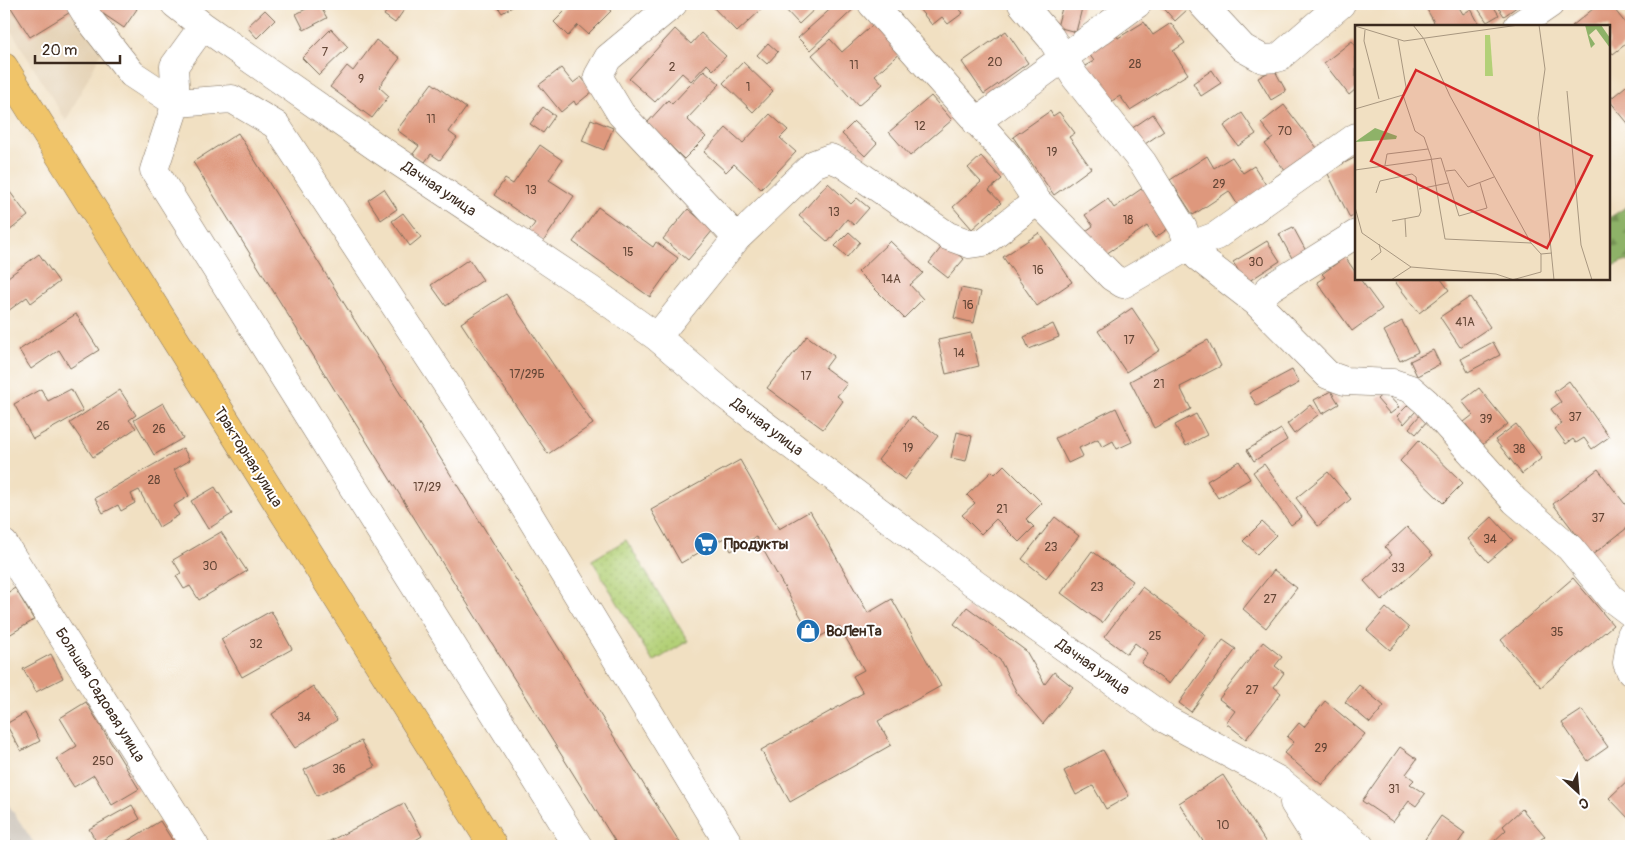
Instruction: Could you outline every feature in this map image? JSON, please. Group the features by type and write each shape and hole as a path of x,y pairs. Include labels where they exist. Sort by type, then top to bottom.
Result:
{"main road":[{"name":"Тракторная улица","path":"4,67 493,846"}],"street":[{"path":"80,4 89,19 132,74 176,102 232,99 276,125 488,447 730,846"},
{"name":"Дачная улица","path":"175,4 203,26 657,337 725,395 983,590 1167,720 1278,780 1360,846"},
{"path":"673,4 608,58 598,76 621,114 737,238"},
{"path":"872,4 1007,155 1037,201 1112,277 1123,284 1189,246 1216,236 1355,138"},
{"path":"1022,4 1051,38 1063,57 1143,163 1183,228 1189,246 1198,257 1256,302 1328,375 1345,381 1393,383 1411,388 1515,500 1570,548 1611,598 1631,613"},
{"path":"976,122 1136,4"},
{"path":"1202,4 1243,48 1263,59 1278,58 1341,4"},
{"path":"1519,25 1550,4"},
{"path":"203,26 174,66 176,102 154,170 578,846"},
{"path":"657,337 737,238 814,164 830,158 842,163 883,190 948,236 970,244 984,242 1037,201"},
{"path":"1256,302 1270,288 1355,235"},
{"name":"Большая Садовая улица","path":"4,544 195,846"},
{"path":"1631,635 1627,663 1631,672"},
{"path":"1278,780 1304,817 1321,846"}],"shaded area":[{"path":"4,4 76,4 102,51 66,121 4,19"},
{"path":"4,798 36,846 4,846"}],"green space":[{"path":"1631,204 1631,262 1623,261 1610,268 1610,217"},
{"path":"626,540 688,641 653,662 592,560"}],"building":[{"path":"14,4 68,4 72,11 30,37 10,6"},
{"path":"96,4 130,4 137,9 124,28 93,7"},
{"path":"319,4 327,18 304,30 296,14"},
{"path":"392,4 402,4 406,7 395,23 384,15"},
{"path":"496,4 517,4 502,13"},
{"path":"572,4 603,4 611,11 588,34 578,25 568,36 554,22"},
{"path":"710,4 757,4 762,9 737,32"},
{"path":"789,4 820,4 799,24 784,8"},
{"path":"836,4 859,4 810,50 798,38"},
{"path":"915,4 955,4 963,13 948,24 942,17 932,25"},
{"path":"1063,4 1083,4 1076,32 1057,27"},
{"path":"1160,4 1183,4 1188,9 1175,21"},
{"path":"1424,4 1457,4 1463,14 1471,9 1479,24 1458,25 1435,25"},
{"path":"1475,4 1492,4 1499,15 1487,22"},
{"path":"1496,4 1516,4 1518,6 1504,16"},
{"path":"1599,4 1610,4 1631,30 1631,40 1613,54 1610,50 1610,25 1573,25"},
{"path":"265,10 275,20 257,38 247,27"},
{"path":"877,21 903,50 875,75 883,84 858,106 812,55 830,39 842,52"},
{"path":"1144,22 1153,35 1171,23 1185,43 1173,51 1188,74 1130,110 1120,96 1107,104 1083,67 1094,61 1087,51 1115,33 1118,38"},
{"path":"331,29 348,47 319,75 302,58"},
{"path":"675,29 691,44 701,33 726,56 713,70 707,64 691,81 682,73 655,102 629,79"},
{"path":"1006,31 1028,63 984,94 962,62"},
{"path":"376,40 400,58 379,87 389,96 372,118 330,87 347,66 353,71"},
{"path":"1352,41 1355,45 1355,90 1349,95 1324,63"},
{"path":"768,43 778,52 767,64 757,55"},
{"path":"743,62 773,91 753,112 723,83"},
{"path":"561,68 573,83 581,77 593,91 576,105 574,101 561,112 539,85"},
{"path":"1274,69 1286,91 1271,100 1258,78"},
{"path":"704,70 720,84 687,119 706,137 684,159 647,123 668,100 672,104"},
{"path":"1212,70 1221,83 1201,96 1193,83"},
{"path":"1631,82 1631,127 1610,101 1610,99"},
{"path":"432,83 466,108 449,132 457,138 440,160 431,154 425,162 413,154 419,146 397,130"},
{"path":"931,96 952,120 910,156 889,132"},
{"path":"1284,105 1317,148 1286,172 1265,144 1273,138 1261,123"},
{"path":"543,107 555,116 543,133 530,124"},
{"path":"1050,111 1053,116 1059,112 1075,133 1069,137 1091,168 1054,195 1013,137"},
{"path":"1242,113 1256,134 1238,146 1224,126"},
{"path":"770,114 788,130 780,138 796,152 761,189 734,164 726,172 704,152 726,128 743,143"},
{"path":"1153,114 1164,131 1142,146 1131,129"},
{"path":"591,119 613,128 604,150 582,141"},
{"path":"854,122 877,143 865,156 842,134"},
{"path":"238,133 682,846 618,846 193,162"},
{"path":"540,145 562,160 549,180 574,196 543,242 529,232 535,223 494,195 505,179 513,184"},
{"path":"981,156 1002,179 989,190 1001,203 972,229 953,207 981,182 968,168"},
{"path":"1207,156 1214,168 1232,157 1243,173 1254,166 1268,188 1239,207 1229,191 1193,215 1170,180"},
{"path":"1355,158 1355,215 1350,218 1327,172"},
{"path":"828,183 851,204 857,198 869,208 854,225 847,219 828,242 799,216"},
{"path":"4,184 28,216 4,235"},
{"path":"1144,187 1172,226 1155,238 1147,226 1103,256 1086,231 1093,226 1085,215 1108,199 1114,208"},
{"path":"384,189 397,209 381,220 368,200"},
{"path":"598,207 653,247 656,242 678,258 650,297 573,242"},
{"path":"688,209 713,230 688,260 663,239"},
{"path":"403,213 421,237 410,246 392,221"},
{"path":"1293,227 1306,251 1292,258 1279,234"},
{"path":"849,232 860,242 847,257 835,246"},
{"path":"1039,233 1072,282 1037,306 1003,257"},
{"path":"890,241 923,273 910,285 923,299 904,318 858,272"},
{"path":"1267,241 1280,261 1246,283 1233,262"},
{"path":"944,244 964,259 948,278 929,263"},
{"path":"39,254 59,282 31,303 27,297 4,314 4,272 8,277"},
{"path":"1345,257 1355,272 1355,280 1361,280 1382,309 1352,331 1317,282 1325,277 1322,274"},
{"path":"469,259 483,280 446,306 431,285"},
{"path":"1394,280 1442,280 1449,290 1419,313"},
{"path":"961,288 981,292 974,323 954,318"},
{"path":"506,294 593,424 548,454 461,323"},
{"path":"1470,297 1490,327 1460,347 1440,317"},
{"path":"1132,308 1160,350 1126,372 1098,331"},
{"path":"76,314 99,350 70,368 59,350 31,369 19,350"},
{"path":"1402,321 1418,352 1400,361 1384,331"},
{"path":"1053,324 1059,337 1029,349 1024,337"},
{"path":"971,333 979,366 946,374 938,340"},
{"path":"807,336 834,356 825,368 847,384 837,396 843,401 823,429 767,388"},
{"path":"1208,340 1221,366 1180,387 1191,409 1154,428 1130,381"},
{"path":"1493,342 1500,355 1468,372 1461,359"},
{"path":"1433,350 1440,364 1417,376 1410,361"},
{"path":"1292,370 1299,383 1257,406 1249,393"},
{"path":"1569,381 1609,437 1592,449 1584,438 1576,443 1573,439 1566,444 1555,429 1562,424 1551,409 1561,402 1554,392"},
{"path":"1479,388 1508,424 1482,445 1464,422 1473,415 1462,401"},
{"path":"41,389 48,401 71,389 83,411 33,439 14,404"},
{"path":"120,390 136,415 129,420 136,428 93,457 70,423"},
{"path":"1331,391 1339,404 1322,414 1314,400"},
{"path":"1385,392 1399,407 1390,414 1377,399"},
{"path":"163,403 183,438 154,455 134,420"},
{"path":"1409,404 1416,411 1404,424 1397,416"},
{"path":"1310,405 1318,415 1294,434 1287,424"},
{"path":"1116,408 1132,442 1117,449 1113,441 1102,447 1098,439 1079,448 1083,456 1068,463 1055,438"},
{"path":"1196,414 1207,435 1186,446 1175,425"},
{"path":"1420,415 1427,421 1416,434 1409,428"},
{"path":"912,416 938,436 905,480 878,460"},
{"path":"1516,424 1542,458 1522,474 1495,440"},
{"path":"1281,429 1287,440 1254,461 1247,450"},
{"path":"957,432 972,436 966,461 951,458"},
{"path":"1419,440 1463,483 1443,503 1400,461"},
{"path":"183,448 190,460 174,470 189,496 173,506 179,515 159,527 139,490 131,494 135,503 121,511 118,505 103,513 95,498"},
{"path":"740,460 779,529 810,511 868,613 892,599 941,686 878,721 891,745 790,802 761,750 863,693 853,676 864,670 839,626 814,640 756,537 731,551 724,538 681,563 651,510"},
{"path":"1239,461 1250,479 1218,498 1207,481"},
{"path":"1264,464 1302,517 1291,525 1253,472"},
{"path":"1004,465 1042,503 1026,519 1034,527 1019,542 996,519 981,534 962,515 975,503 967,495 992,471 995,474"},
{"path":"1598,469 1631,512 1631,525 1592,555 1553,504"},
{"path":"1328,472 1351,499 1318,526 1296,498"},
{"path":"215,487 232,514 208,529 191,501"},
{"path":"1055,517 1079,536 1046,578 1022,559"},
{"path":"1492,517 1513,540 1488,562 1468,539"},
{"path":"1262,522 1276,535 1257,554 1243,541"},
{"path":"1407,527 1433,555 1382,601 1364,581 1392,555 1385,547"},
{"path":"221,532 247,571 199,600 190,586 184,589 176,576 181,573 173,560"},
{"path":"1092,551 1133,581 1102,623 1061,593"},
{"path":"1274,570 1297,588 1266,628 1243,609"},
{"path":"1573,578 1613,625 1541,687 1501,640"},
{"path":"1142,587 1206,635 1169,684 1141,663 1148,653 1135,643 1127,654 1104,637"},
{"path":"15,588 34,620 4,638 4,595"},
{"path":"967,607 1026,651 1045,684 1054,672 1073,687 1043,724 1017,693 1000,660 954,624"},
{"path":"1386,608 1409,628 1390,650 1367,630"},
{"path":"271,611 292,649 242,677 221,639"},
{"path":"1223,640 1236,649 1191,712 1179,703"},
{"path":"1263,642 1282,657 1275,666 1284,673 1274,687 1281,693 1246,739 1226,723 1235,711 1219,699"},
{"path":"51,654 63,678 36,692 23,669"},
{"path":"1359,685 1384,706 1370,723 1345,702"},
{"path":"313,686 337,720 295,748 272,714"},
{"path":"1325,701 1365,734 1322,785 1284,753 1294,742 1287,737 1299,723 1304,727"},
{"path":"86,702 139,789 112,805 94,775 74,787 56,759 77,746 60,718"},
{"path":"1582,710 1608,747 1588,761 1562,723"},
{"path":"25,713 40,741 21,751 6,724"},
{"path":"361,741 375,767 317,796 304,770"},
{"path":"1400,747 1417,759 1406,774 1414,780 1410,784 1425,794 1416,806 1409,801 1393,822 1362,801"},
{"path":"1103,750 1129,796 1106,809 1093,786 1076,795 1064,771"},
{"path":"1223,775 1268,846 1206,846 1179,803"},
{"path":"1631,777 1631,821 1609,798"},
{"path":"404,803 422,836 406,846 320,846"},
{"path":"132,805 140,819 97,843 89,829"},
{"path":"1522,809 1545,836 1533,846 1492,846 1491,844 1506,830 1503,826"},
{"path":"1441,816 1465,833 1456,846 1421,845"},
{"path":"160,821 176,846 121,845"}],"railway":[{"path":"4,835 11,846"}],"place":[{"name":"Продукты","path":"706,544"},
{"name":"ВоЛенТа","path":"808,631"}]}
